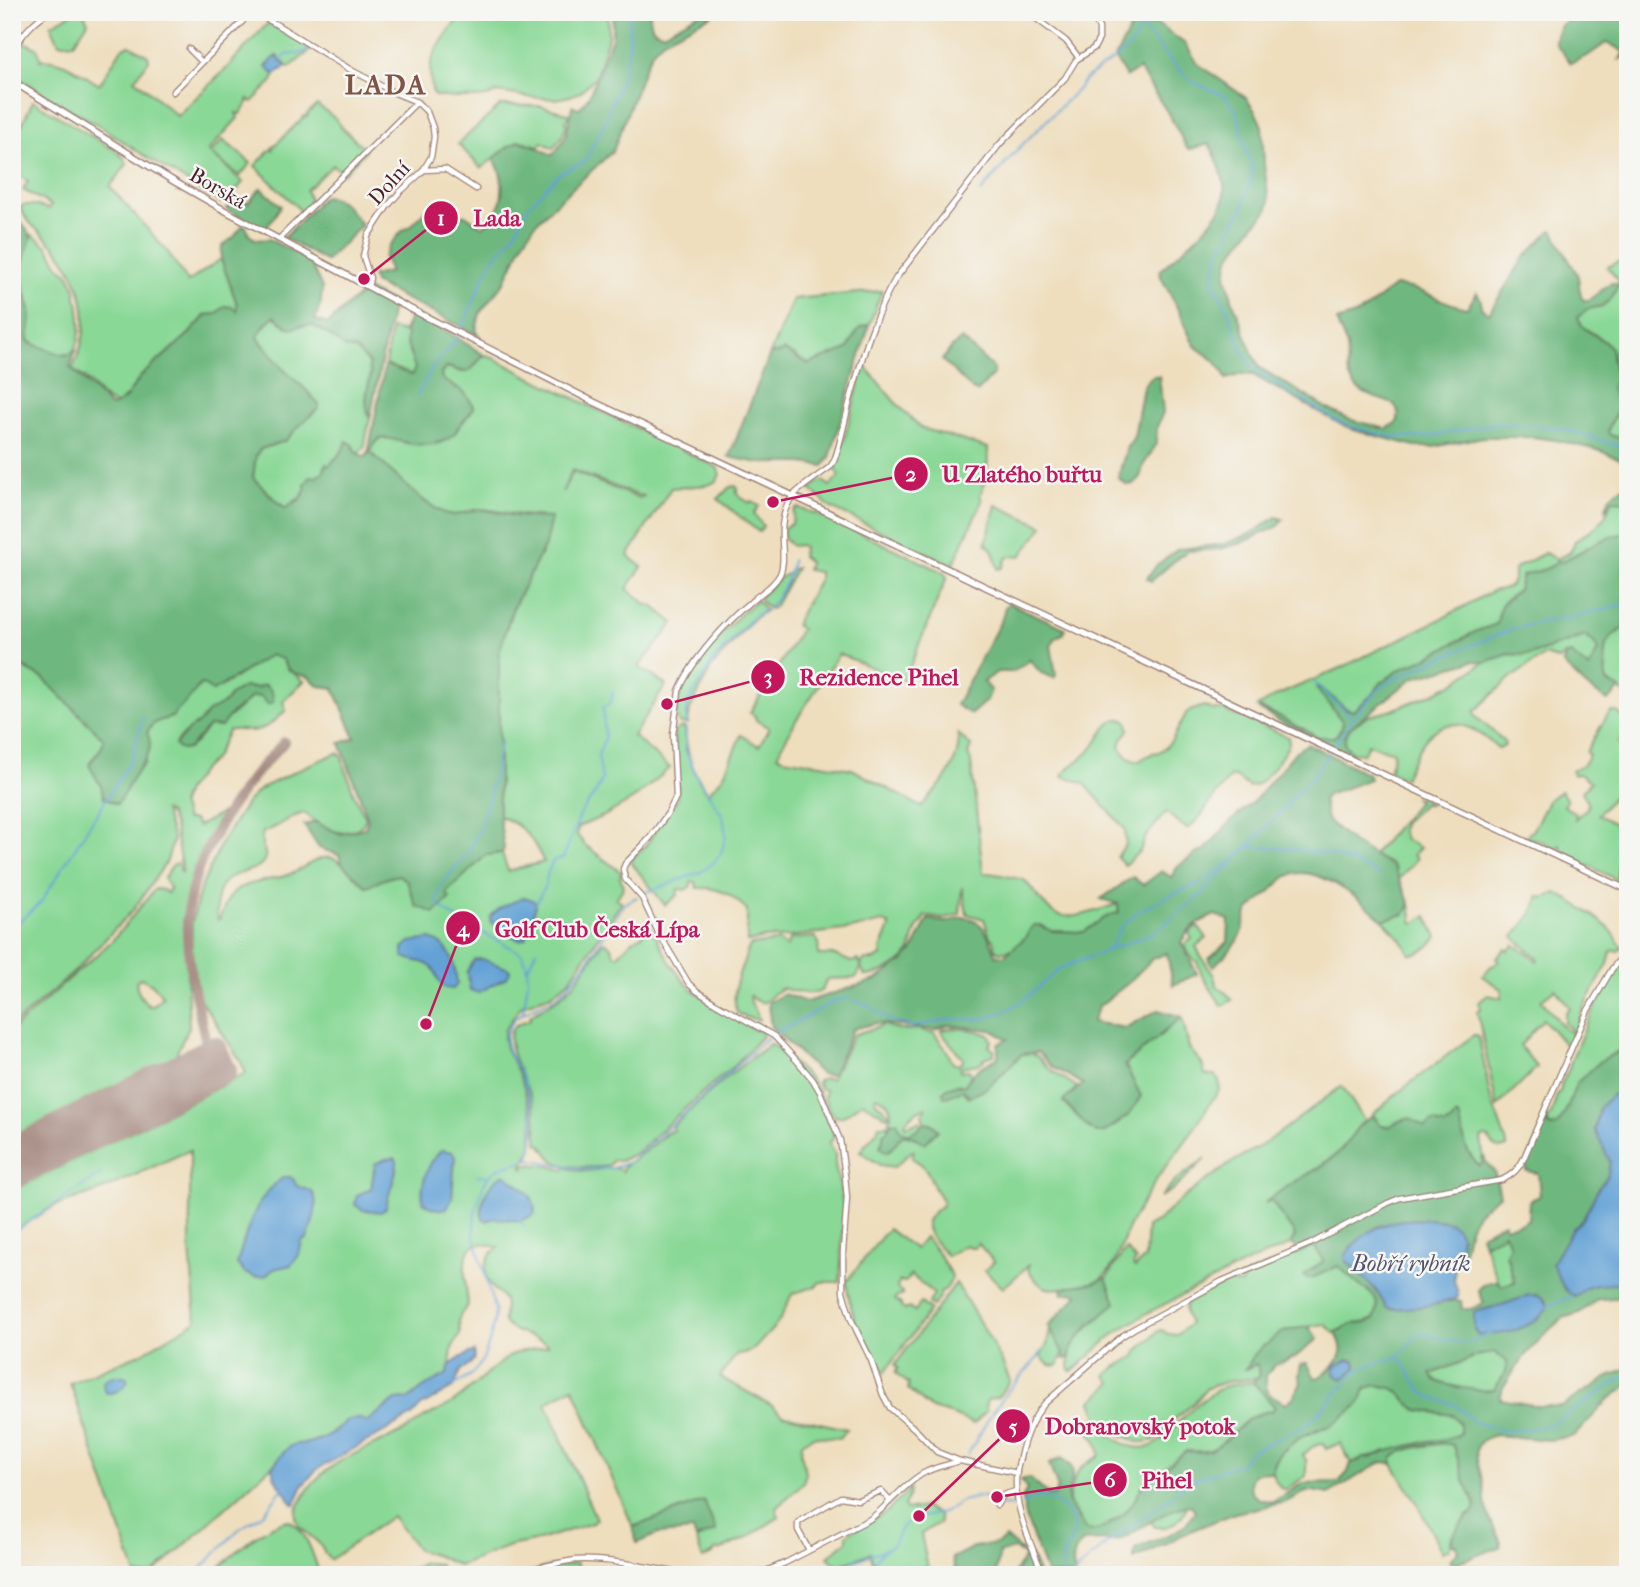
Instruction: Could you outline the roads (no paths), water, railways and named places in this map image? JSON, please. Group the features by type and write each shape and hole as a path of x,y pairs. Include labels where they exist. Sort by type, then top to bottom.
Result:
{"main road":[{"name":"Borská","path":"12,81 175,182 368,287 615,412 1626,889"}],"street":[{"path":"12,50 19,39 43,15 50,12"},
{"path":"190,12 210,15 234,12 270,20 351,70 417,102 279,239"},
{"path":"1024,12 1066,41 1079,58"},
{"path":"1017,1473 960,1461 937,1452 890,1408 851,1319 843,1293 847,1198 845,1175 839,1140 820,1091 774,1036 715,1003 689,984 658,932 642,898 625,879 623,869 627,860 650,838 676,797 673,734 681,685 694,664 722,631 770,587 780,574 785,513 793,496 834,461 877,314 887,293 999,145 1065,78 1079,58 1094,48 1099,39 1098,28 1090,12"},
{"path":"173,92 243,21 244,13"},
{"path":"188,49 202,62"},
{"name":"Dolní","path":"368,287 370,278 363,256 368,236 392,200 424,170 433,153 433,128 427,112 417,102"},
{"path":"424,170 445,169 475,189"},
{"path":"1628,787 1625,794 1628,804"},
{"path":"1626,889 1628,849"},
{"path":"1043,1575 1020,1508 1017,1473 1028,1428 1045,1403 1133,1329 1222,1281 1310,1244 1401,1198 1502,1180 1513,1174 1523,1160 1588,1010 1607,977 1628,949"},
{"path":"749,1575 766,1571 870,1518 924,1472 960,1461"},
{"path":"809,1550 798,1530 800,1521 841,1497 858,1500 881,1491 890,1501"},
{"path":"998,1503 1003,1495 1017,1491"},
{"path":"464,1575 480,1572 507,1575 546,1564 579,1560 601,1560 690,1575"}],"water":[{"path":"276,56 286,66 275,75 266,67"},
{"path":"524,897 536,904 526,938 519,940 490,921 491,916 500,908"},
{"path":"431,939 444,946 451,957 457,984 453,989 443,986 427,964 403,956 403,948 410,942"},
{"path":"482,959 509,969 510,972 507,977 478,993 470,990 467,972 474,960"},
{"path":"1628,1087 1628,1283 1596,1285 1575,1296 1564,1287 1552,1263 1572,1229 1584,1218 1608,1174 1610,1162 1595,1130 1600,1107 1617,1091"},
{"path":"441,1150 452,1152 455,1156 452,1199 447,1208 440,1209 423,1202 422,1195 426,1174"},
{"path":"395,1158 396,1173 386,1208 381,1212 363,1210 355,1205 357,1195 371,1189 375,1164"},
{"path":"502,1175 522,1187 531,1197 535,1208 534,1215 520,1221 483,1219 485,1194 492,1183"},
{"path":"284,1177 290,1177 296,1185 315,1196 313,1222 307,1239 302,1241 299,1255 291,1265 274,1269 265,1276 255,1277 245,1273 237,1264 240,1252 259,1204"},
{"name":"Bobří rybník","path":"1400,1220 1448,1222 1459,1231 1460,1246 1454,1279 1458,1297 1424,1306 1387,1308 1375,1289 1347,1262 1345,1256 1361,1238 1382,1225"},
{"path":"1530,1295 1541,1298 1548,1307 1539,1318 1513,1331 1477,1335 1474,1329 1474,1312"},
{"path":"474,1351 474,1360 460,1371 454,1387 420,1407 412,1416 316,1470 303,1485 293,1504 275,1478 272,1468 288,1448 295,1444 314,1442 347,1420 361,1419 366,1422 396,1400 409,1399 447,1374 450,1365"},
{"path":"1348,1360 1355,1361 1356,1368 1343,1379 1335,1375 1335,1366"},
{"path":"112,1376 125,1376 128,1379 120,1390 107,1393 103,1382"}],"waterway":[{"path":"461,331 486,272 515,233 529,205 560,173 587,158 623,74 629,47 630,12"},
{"path":"1125,12 1137,19 1186,77 1225,96 1236,110 1251,163 1252,177 1242,209 1220,252 1213,277 1243,353 1255,370 1331,418 1371,432 1397,437 1427,437 1491,424 1534,425 1569,430 1628,449"},
{"path":"980,193 1018,149 1084,82 1125,51 1134,40 1141,24"},
{"path":"282,60 286,55 303,53 308,48"},
{"path":"418,395 432,368 459,336"},
{"path":"769,606 784,585 792,560"},
{"path":"773,1033 835,1001 848,998 867,1005 890,1020 912,1027 951,1019 983,1019 1006,1011 1025,999 1061,968 1153,933 1194,901 1269,825 1316,772 1353,718 1377,691 1390,681 1510,630 1628,603"},
{"path":"687,724 687,705 713,661 752,618 765,609"},
{"path":"1315,683 1353,718"},
{"path":"536,904 553,861 563,858 581,813 602,780 598,755 605,738 603,708 611,702 613,692"},
{"path":"12,928 41,902 129,763 143,716"},
{"path":"647,892 701,872 721,853 726,837 723,816 696,774 685,749 686,729"},
{"path":"501,740 489,796 476,837 439,890 437,897 438,903 451,915 521,953 528,974 523,1012"},
{"path":"1249,847 1316,852 1349,861 1380,875"},
{"path":"1109,948 1122,926 1139,911 1198,884 1236,859"},
{"path":"605,934 624,904 637,897"},
{"path":"515,1018 562,992 582,969 604,936"},
{"path":"528,968 536,950"},
{"path":"514,1020 507,1031 506,1041 526,1087 531,1107 534,1127 529,1158"},
{"path":"454,1385 476,1370 487,1348 493,1325 495,1311 474,1235 475,1211 489,1176 499,1168 529,1159 582,1169 613,1168 628,1163 769,1036"},
{"path":"12,1233 101,1174"},
{"path":"477,1175 488,1176"},
{"path":"520,1221 524,1226"},
{"path":"1547,1307 1571,1296"},
{"path":"1072,1575 1105,1545 1190,1481 1241,1463 1253,1450 1308,1424 1360,1368 1398,1357 1421,1334 1458,1342 1472,1342 1491,1333"},
{"path":"968,1454 1007,1392 1043,1352"},
{"path":"1399,1358 1417,1385 1430,1397 1456,1405 1474,1422 1504,1431 1554,1424 1620,1379 1628,1377"},
{"path":"195,1575 238,1530 264,1513 283,1488"},
{"path":"829,1575 854,1561 890,1547 902,1526 911,1519 943,1513 962,1501 982,1496 1002,1505 1015,1506"},
{"path":"1022,1504 1036,1498 1045,1498 1058,1503 1068,1513 1073,1533 1062,1561 1065,1575"},
{"path":"871,1564 886,1548"}],"place":[{"name":"Lada","path":"364,279"},
{"name":"U Zlatého buřtu","path":"773,502"},
{"name":"Rezidence Pihel","path":"667,704"},
{"name":"Golf Club Česká Lípa","path":"426,1024"},
{"name":"Pihel","path":"997,1497"},
{"name":"Dobranovský potok","path":"919,1516"}],"district":[{"name":"LADA","path":"386,84"}]}
